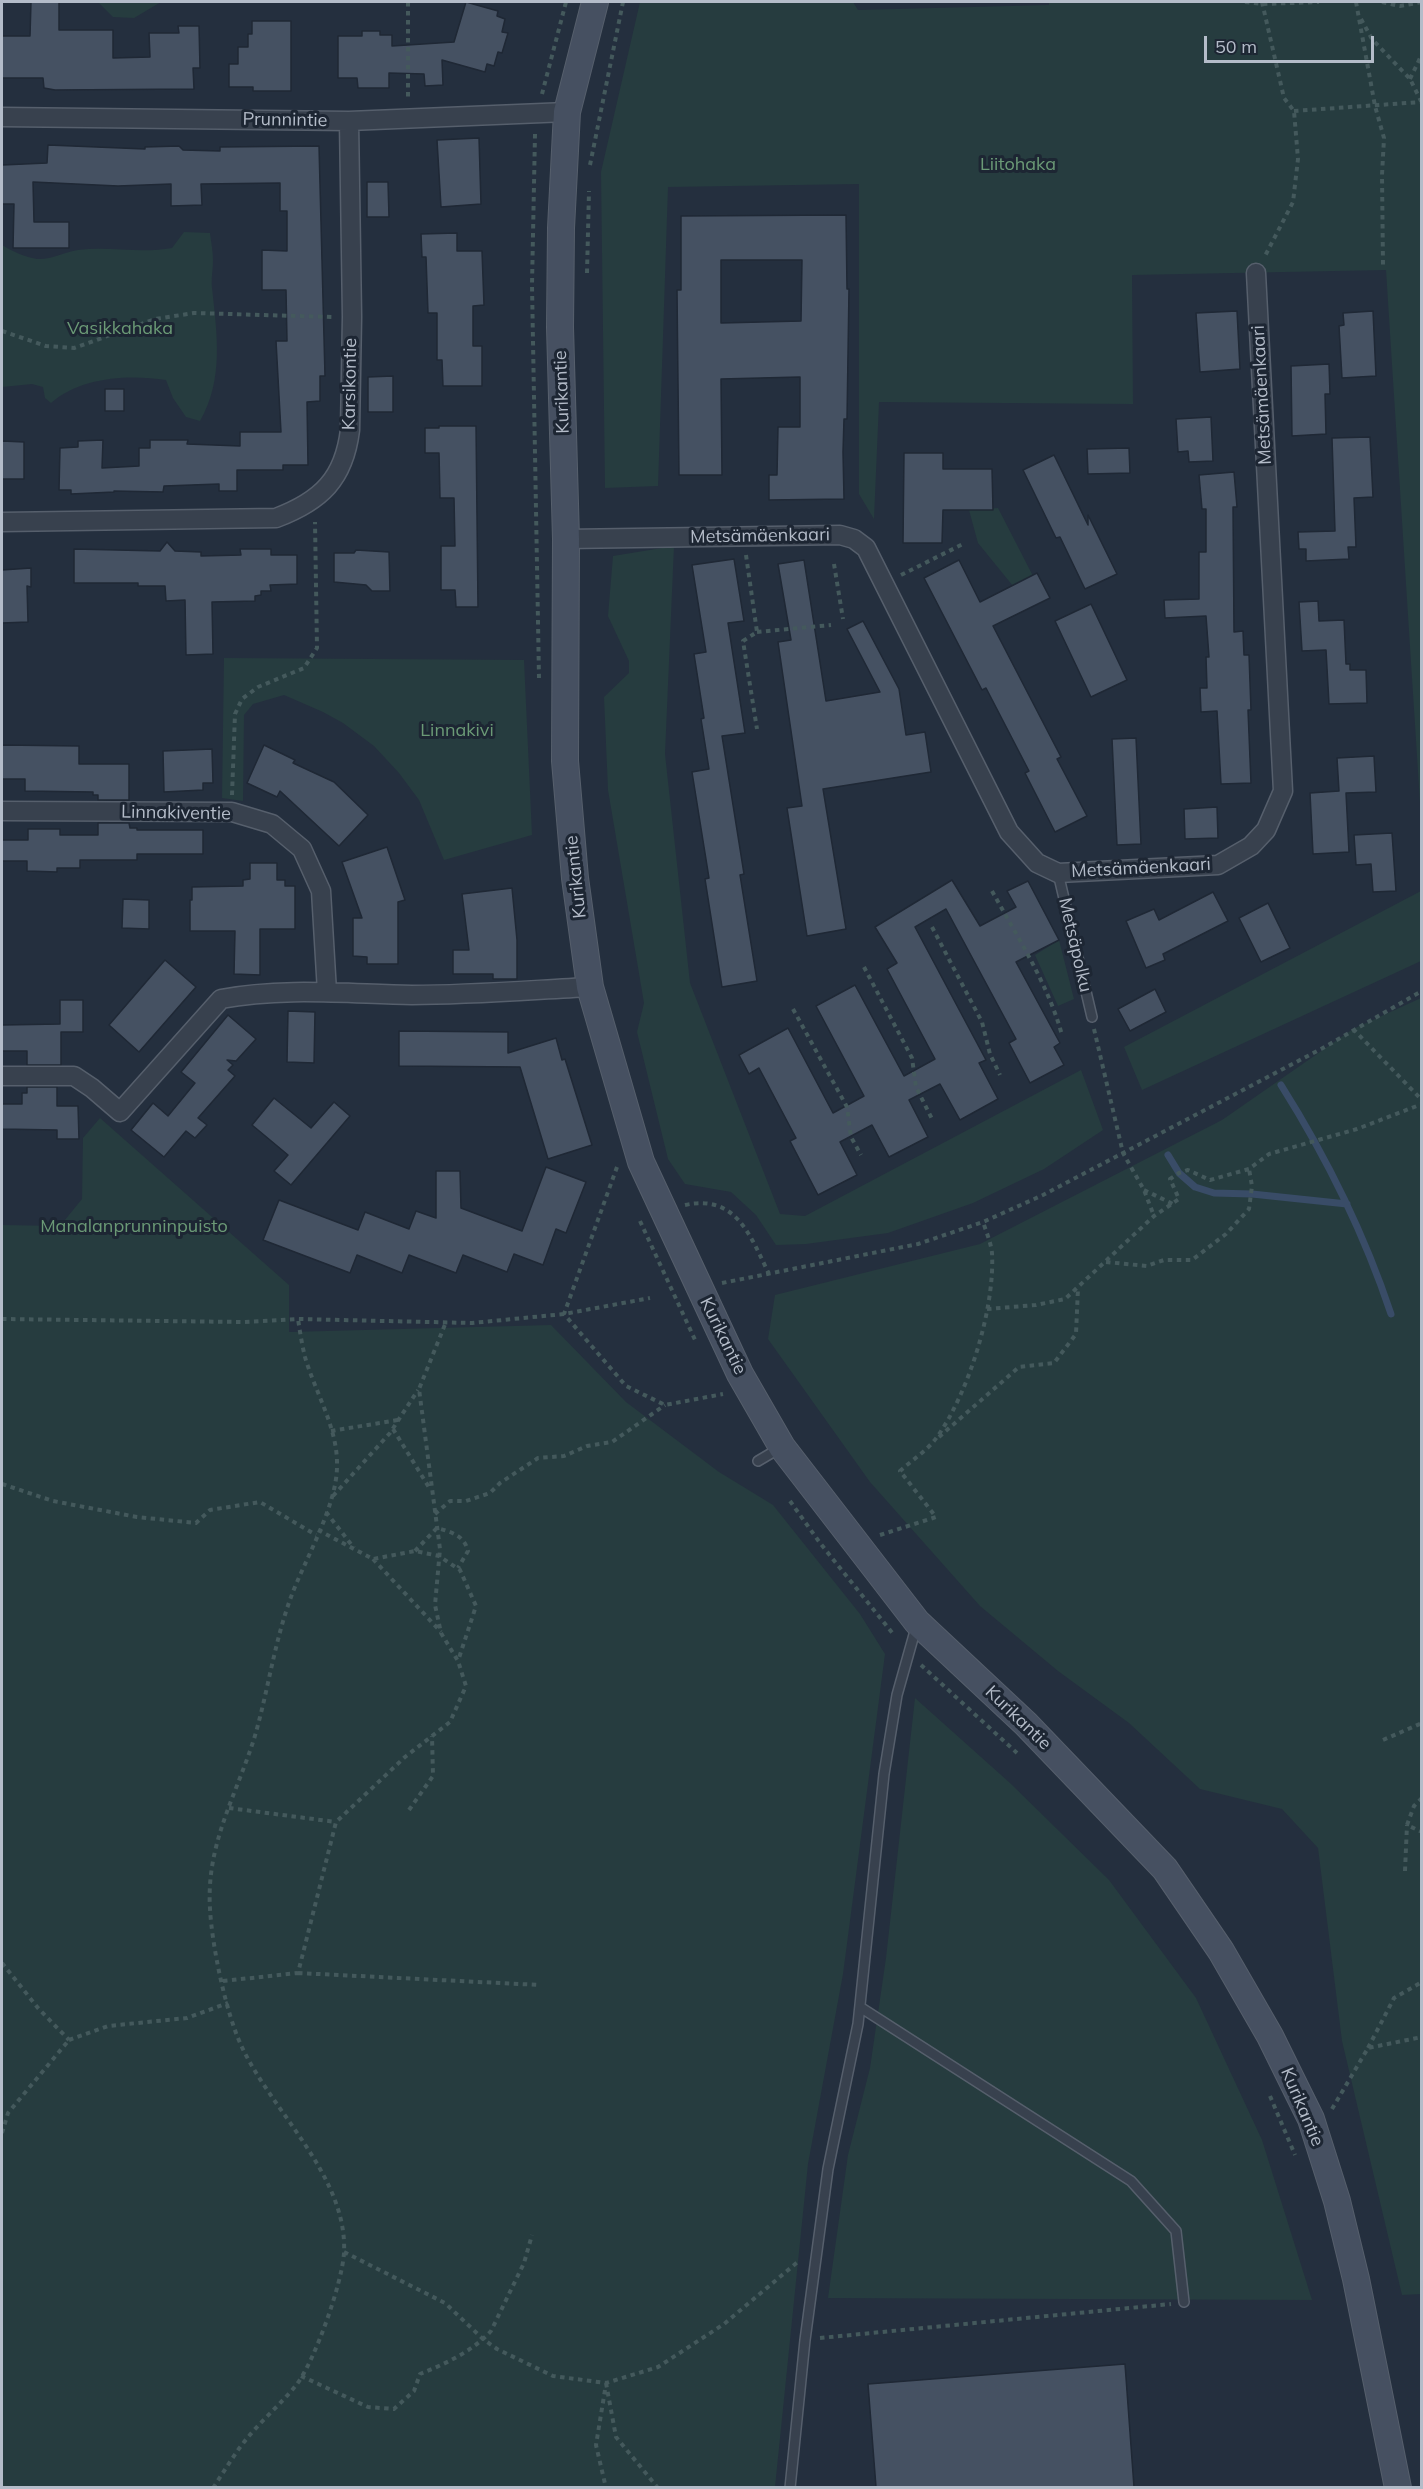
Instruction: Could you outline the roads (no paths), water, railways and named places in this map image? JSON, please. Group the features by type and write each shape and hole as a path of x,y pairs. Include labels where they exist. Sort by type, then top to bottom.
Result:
{"main road":[{"name":"Kurikantie","path":"595,2 567,112 561,228 560,327 566,539 565,760 575,878 590,987 641,1162 740,1374 782,1447 917,1622 1026,1724 1165,1869 1221,1951 1270,2036 1311,2119 1337,2201 1356,2279 1398,2487"}],"street":[{"name":"Prunnintie","path":"2,117 349,121 567,112"},
{"name":"Karsikontie","path":"2,522 276,518 314,501 330,484 348,447 352,317 349,121"},
{"name":"Metsämäenkaari","path":"566,539 840,535 854,539 866,548 1009,832 1037,863 1058,873 1218,865 1251,846 1266,830 1283,791 1256,273"},
{"name":"Linnakiventie","path":"2,811 232,812 272,824 302,849 321,891 327,992"},
{"path":"2,1076 74,1076 120,1112 221,999 245,994 327,992 414,995 590,987"}],"lane":[{"name":"Metsäpolku","path":"1058,873 1092,1017"},
{"path":"758,1461 782,1447"},
{"path":"790,2487 805,2340 828,2169 860,2007 884,1774 897,1695 917,1622"},
{"path":"860,2007 1131,2181 1176,2231 1184,2302"}],"waterway":[{"path":"1281,1085 1314,1140 1343,1196 1369,1254 1391,1314"},
{"path":"1168,1155 1179,1173 1195,1187 1214,1193 1252,1194 1347,1204"}],"park label":[{"name":"Liitohaka","path":"1018,165"},
{"name":"Vasikkahaka","path":"120,329"},
{"name":"Linnakivi","path":"457,731"},
{"name":"Manalanprunninpuisto","path":"134,1227"}]}
